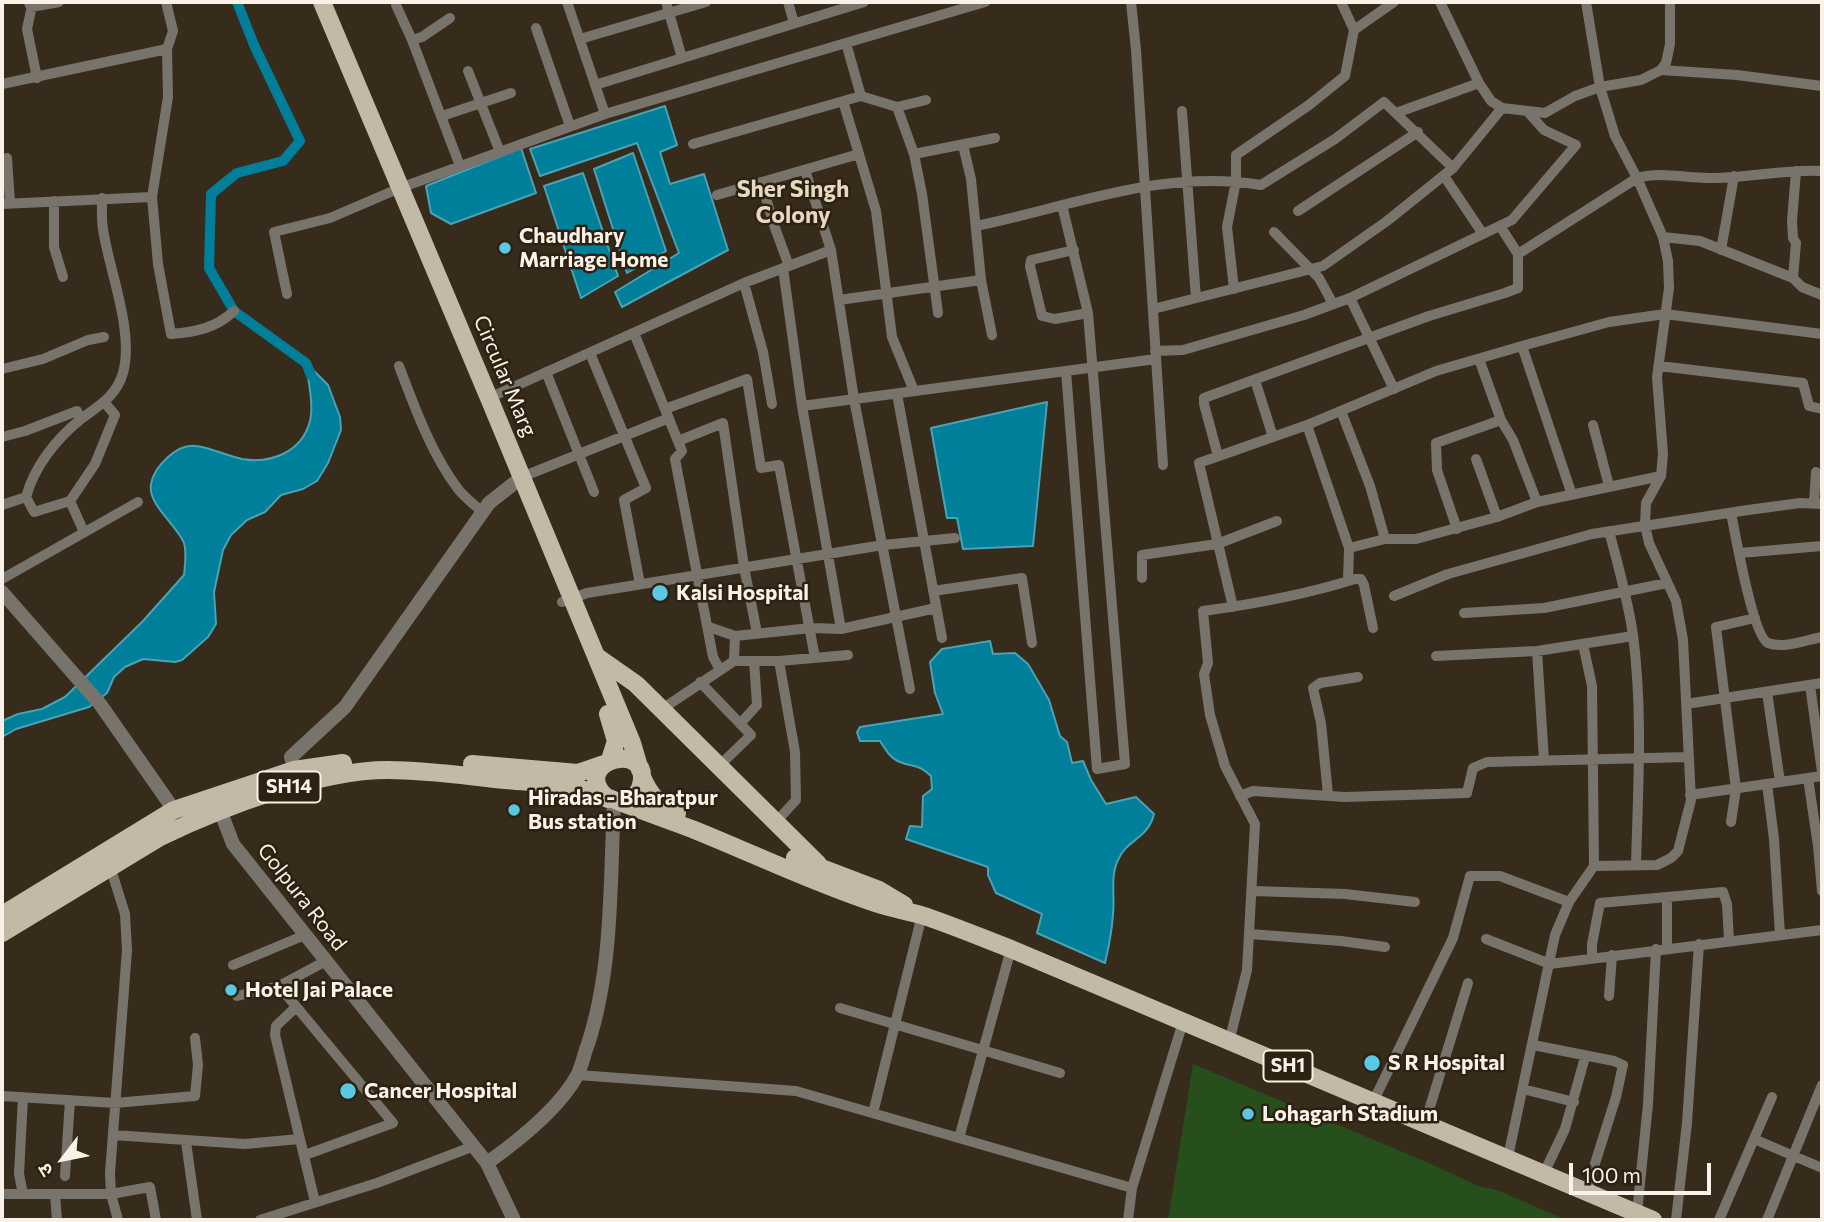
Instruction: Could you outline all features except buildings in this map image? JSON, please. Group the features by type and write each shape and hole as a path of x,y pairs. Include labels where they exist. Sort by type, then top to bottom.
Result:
{"main road":[{"name":"Circular Marg","path":"309,2 489,398 517,481"},
{"name":"Circular Marg","path":"322,2 395,190 567,600 614,727 615,748 607,762"},
{"name":"Circular Marg","path":"567,600 596,656 632,743 641,773"},
{"path":"596,656 636,684 822,868"},
{"path":"616,758 630,760 641,773 639,790 629,800 615,801 600,789 598,776 607,762 616,758"},
{"name":"SH14","path":"2,915 108,860 178,828 197,812 297,777 382,759 578,773 607,762"},
{"name":"SH14","path":"297,777 386,770 433,772 582,788 615,801"},
{"name":"SH1","path":"641,773 657,803 668,809 878,890 922,915"},
{"name":"SH1","path":"615,801 875,903 922,915 1012,948 1645,1217"},
{"name":"SH14","path":"2,933 108,860 172,811 197,812"},
{"path":"172,811 165,816 166,824 170,828 178,828"}],"street":[{"path":"37,78 27,29 30,4 59,2"},
{"path":"166,2 173,31 167,49 168,97 152,197 158,264 171,334 199,331 223,322 234,311"},
{"path":"567,2 605,114"},
{"path":"580,39 667,7 706,2"},
{"path":"788,2 794,23"},
{"path":"595,85 864,2"},
{"path":"287,294 274,232 330,218 395,190 605,114 985,2"},
{"path":"1130,2 1136,50 1163,465"},
{"path":"1234,289 1227,227 1236,181 1236,155 1309,105 1345,76 1354,30 1341,2"},
{"path":"1354,30 1394,2"},
{"path":"1440,2 1479,83 1492,101 1502,108 1545,113 1575,96 1601,87 1641,80 1661,70 1666,63 1670,44 1670,2"},
{"path":"1586,2 1601,87 1615,136 1663,237 1668,261 1669,288 1657,377 1663,454 1661,475 1646,503 1645,526 1649,543 1676,601 1683,640 1690,795 1678,851 1671,858 1657,865 1594,866"},
{"path":"396,5 460,166"},
{"path":"667,7 682,58"},
{"path":"412,40 422,37 450,18"},
{"path":"536,28 570,126"},
{"path":"846,43 861,96"},
{"path":"2,84 167,49"},
{"path":"1661,70 1737,75 1822,86"},
{"path":"468,71 500,152"},
{"path":"1396,113 1479,83"},
{"path":"442,116 511,93"},
{"path":"693,144 861,96 897,107 926,100"},
{"path":"843,101 876,211 892,337 914,391"},
{"path":"976,226 1144,185 1236,181 1261,185 1335,139 1384,102 1454,168"},
{"path":"897,107 914,154 922,194 938,313"},
{"path":"1153,309 1323,265 1454,168 1502,108"},
{"path":"1182,111 1196,298"},
{"path":"802,406 1094,368 1183,350 1304,315 1350,298 1512,220 1576,145 1544,130 1528,112"},
{"path":"1298,211 1418,132"},
{"path":"914,154 995,138"},
{"path":"963,145 971,179 981,281 992,335"},
{"path":"717,195 859,154"},
{"path":"7,158 6,204 152,197"},
{"path":"805,170 831,250 854,399 910,689"},
{"path":"1793,278 1796,243 1792,220 1796,171"},
{"path":"1518,254 1637,178 1652,174 1703,178 1822,171"},
{"path":"1444,176 1483,234"},
{"path":"1721,250 1734,176"},
{"path":"761,182 786,267 802,406 841,629"},
{"path":"102,198 103,231 122,317 126,356 123,375 105,403 80,420 57,442 40,464 26,498 34,512 70,501 95,464 116,415 105,403"},
{"path":"54,201 54,247 63,277"},
{"path":"1062,205 1088,313 1125,764 1097,769 1066,371"},
{"path":"1218,456 1204,398 1368,337 1518,288 1518,254 1500,226"},
{"path":"1274,232 1319,278 1333,304"},
{"path":"1663,237 1700,241 1793,278 1802,287 1822,295"},
{"path":"489,398 744,283 831,250"},
{"path":"1074,250 1031,260 1030,266 1042,316 1055,319 1088,313"},
{"path":"839,300 981,281"},
{"path":"744,283 763,352 772,404"},
{"path":"1350,298 1394,389"},
{"path":"1233,607 1199,463 1307,425 1436,370 1609,321 1665,314 1822,334"},
{"path":"634,333 682,451 675,459 713,657 720,670"},
{"path":"2,369 43,359 88,340 104,337"},
{"path":"1522,346 1572,495"},
{"path":"590,353 646,488 624,500 640,584"},
{"path":"1479,359 1501,420 1513,440 1537,502"},
{"path":"399,366 433,448 459,491 482,512"},
{"path":"1659,366 1803,383 1809,406 1822,409"},
{"path":"546,372 594,492"},
{"path":"297,777 291,757 345,707 489,503 517,481 626,435 747,379 761,468 779,464 815,658"},
{"path":"1255,380 1273,437"},
{"path":"897,394 942,638"},
{"path":"2,437 77,411 80,420"},
{"path":"1341,411 1370,486 1385,538"},
{"path":"1457,528 1437,470 1436,443 1501,420"},
{"path":"678,441 723,424 744,567 757,633"},
{"path":"1307,425 1349,548 1348,581"},
{"path":"1593,425 1609,486"},
{"path":"1476,459 1497,517"},
{"path":"1394,596 1448,574 1609,531 1731,513 1818,504 1816,472"},
{"path":"1349,548 1385,538 1416,539 1497,517 1537,502 1661,475"},
{"path":"2,505 26,498"},
{"path":"70,501 84,532"},
{"path":"2,579 138,502"},
{"path":"1731,513 1761,637 1767,642 1788,644 1822,637"},
{"path":"1142,578 1142,555 1217,544 1277,521"},
{"path":"1609,531 1633,636 1639,757 1636,865"},
{"path":"567,600 587,593 744,567 883,545 955,538"},
{"path":"1740,553 1822,546"},
{"path":"933,591 1022,579 1032,643"},
{"path":"1229,1042 1247,971 1255,824 1216,740 1204,674 1208,663 1203,611 1317,591 1361,579 1373,628"},
{"path":"1464,613 1544,608 1667,583"},
{"path":"2,592 100,704 172,811"},
{"path":"709,627 735,636 811,628 841,629 936,608"},
{"path":"1731,822 1736,789 1716,628 1755,618"},
{"path":"734,662 735,636"},
{"path":"1436,656 1537,650 1633,636"},
{"path":"1508,1157 1555,934 1569,902 1594,866 1592,686 1583,644"},
{"path":"1537,650 1544,760"},
{"path":"662,709 734,662 848,655"},
{"path":"740,724 757,705 754,661"},
{"path":"776,822 796,800 795,752 779,661"},
{"path":"1328,795 1321,723 1313,688 1320,683 1357,677"},
{"path":"700,682 751,735 719,766"},
{"path":"1686,704 1822,683"},
{"path":"1690,795 1822,774 1810,685"},
{"path":"1767,692 1780,782"},
{"path":"1240,796 1253,791 1345,797 1467,793 1473,768 1487,762 1689,757"},
{"path":"1808,778 1822,891"},
{"path":"1767,784 1774,839 1780,935"},
{"path":"487,1163 515,1143 548,1113 578,1074 599,1009 607,940 615,801"},
{"name":"Golpura Road","path":"217,805 233,844 487,1163 514,1220"},
{"path":"108,860 119,893 127,933 110,1173 111,1194 118,1220"},
{"path":"1373,1102 1453,937 1470,876 1500,876 1569,902"},
{"path":"1253,891 1345,894 1415,902"},
{"path":"1592,958 1600,903 1723,892 1727,904 1729,941"},
{"path":"1645,1217 1648,1104 1667,897"},
{"path":"873,1113 922,915"},
{"path":"1486,939 1550,964 1822,930"},
{"path":"1250,934 1385,947"},
{"path":"233,965 305,935"},
{"path":"1676,1220 1687,1123 1699,944"},
{"path":"959,1138 1012,948"},
{"path":"1609,996 1612,955"},
{"path":"237,996 279,985 326,961"},
{"path":"1425,1123 1468,983"},
{"path":"279,985 295,1008 362,1083 393,1123 306,1155"},
{"path":"295,1008 276,1026 275,1035 299,1139 306,1155 315,1202"},
{"path":"841,1008 1060,1073"},
{"path":"1128,1220 1132,1188 1183,1022"},
{"path":"2,1096 115,1103 195,1096 198,1065 195,1038"},
{"path":"1533,1045 1623,1065 1616,1097 1586,1192"},
{"path":"1544,1174 1565,1129 1585,1057"},
{"path":"578,1074 796,1091 1132,1188"},
{"path":"1523,1089 1574,1102"},
{"path":"1767,1220 1821,1090"},
{"path":"23,1097 19,1174 23,1194"},
{"path":"1719,1220 1772,1097"},
{"path":"65,1177 70,1100"},
{"path":"113,1135 246,1144 299,1139"},
{"path":"1754,1139 1822,1168"},
{"path":"186,1142 197,1220"},
{"path":"260,1220 377,1183 474,1146"},
{"path":"2,1194 111,1194 150,1187 156,1220"},
{"path":"55,1194 57,1220"}],"green space":[{"name":"Lohagarh Stadium","path":"1193,1064 1478,1186 1497,1190 1566,1220 1168,1220"}],"water":[{"path":"665,106 677,145 660,152 670,184 704,174 728,250 622,307 615,292 679,253 637,143 540,176 530,149"},
{"path":"521,148 536,193 451,224 431,213 426,186"},
{"path":"633,153 666,251 627,273 594,169"},
{"path":"583,173 618,276 581,298 544,186"},
{"path":"306,363 328,385 340,417 341,430 328,463 317,481 303,489 281,495 265,512 247,520 231,535 223,550 214,592 216,624 208,637 182,660 175,662 143,659 125,667 114,677 107,693 89,707 16,729 2,737 2,721 18,714 42,709 65,697 143,621 184,575 184,543 158,507 151,492 151,484 157,470 174,452 189,446 253,460 284,454 293,448 306,432 310,421 311,400"},
{"path":"1047,402 1033,546 963,549 957,518 947,518 931,428"},
{"path":"990,641 993,654 1015,653 1028,664 1049,700 1060,736 1067,742 1072,763 1083,761 1106,804 1136,797 1154,814 1147,829 1127,847 1116,866 1112,926 1105,963 1037,933 1042,914 996,893 988,875 988,867 906,839 910,826 922,827 923,796 932,789 931,776 919,767 894,759 880,741 860,741 857,732 860,727 943,714 935,693 930,662 942,649"}],"waterway":[{"path":"237,2 254,45 300,141 283,161 237,173 211,194 209,268 234,311 306,363 311,375"}],"place":[{"name":"Chaudhary Marriage Home","path":"505,248"},
{"name":"Kalsi Hospital","path":"660,593"},
{"name":"Hiradas - Bharatpur Bus station","path":"514,810"},
{"name":"Hotel Jai Palace","path":"231,990"},
{"name":"S R Hospital","path":"1372,1063"},
{"name":"Cancer Hospital","path":"348,1091"},
{"name":"Lohagarh Stadium","path":"1248,1114"}],"district":[{"name":"Sher Singh Colony","path":"793,202"}]}
